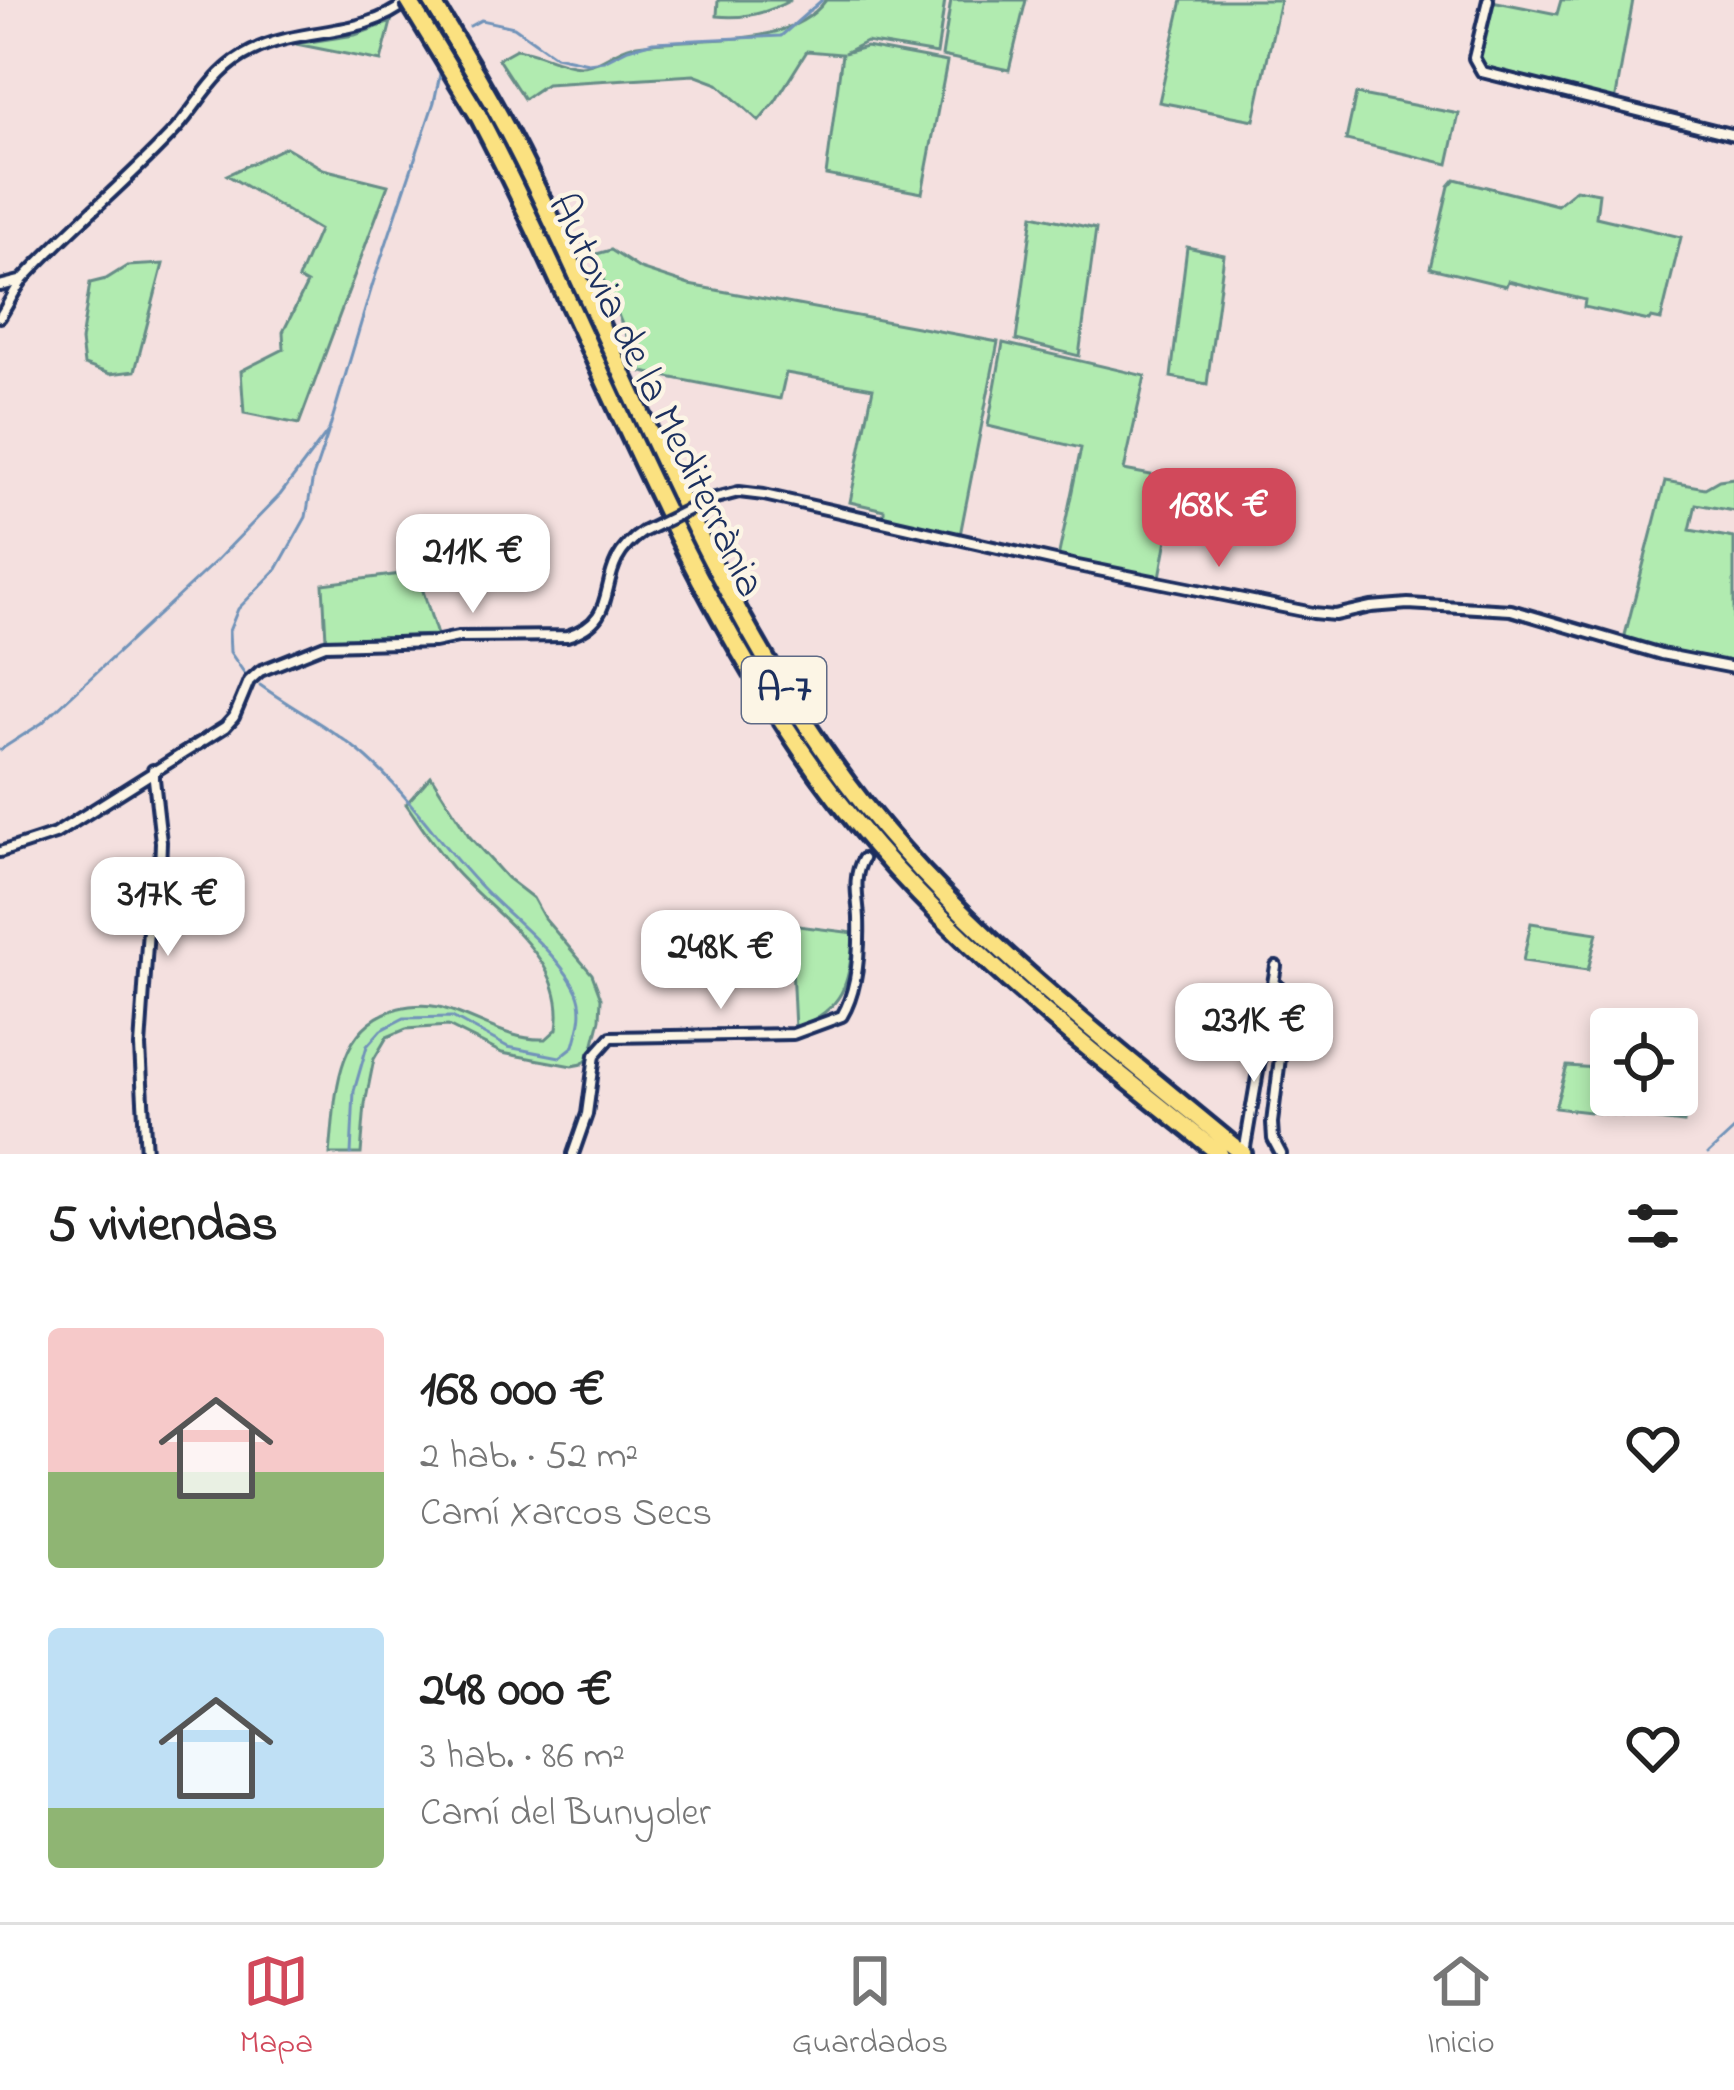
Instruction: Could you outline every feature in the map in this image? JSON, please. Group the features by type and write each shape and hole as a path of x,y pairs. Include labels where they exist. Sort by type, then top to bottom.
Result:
{"highway":[{"name":"Autovia de la Mediterrània","path":"409,0 478,115 701,583 763,693 821,778 883,854 968,943 1076,1039 1220,1154"},
{"name":"Autovia de la Mediterrània","path":"431,0 528,170 723,586 833,764 896,841 980,928 1084,1022 1244,1154"}],"street":[{"path":"0,317 22,280 173,132 203,90 230,65 280,39 364,26 409,0"},
{"path":"1488,0 1474,58 1482,71 1734,135"},
{"path":"0,286 22,280"},
{"path":"0,852 56,834 225,727 249,680 325,645 566,636 590,628 602,613 617,554 644,532 709,500 739,492 1324,614 1408,604 1511,610 1661,654 1734,668"},
{"path":"146,1154 140,1047 149,916 160,871 161,842 153,770"},
{"path":"573,1154 587,1114 595,1055 605,1040 622,1035 793,1034 842,1016 852,993 856,874 863,859"},
{"path":"1244,1154 1276,966"},
{"path":"1273,982 1284,992 1286,1009 1272,1123 1281,1154"}],"green space":[{"path":"718,0 791,0 756,14 727,17 717,16"},
{"path":"826,0 945,0 937,54 866,42 844,53 866,47 947,62 922,193 826,175 842,54 807,51 759,121 718,84 694,75 546,84 524,99 498,59 516,49 580,66 632,46 762,35 809,17"},
{"path":"951,0 1026,0 1009,70 942,56"},
{"path":"1182,0 1280,0 1254,120 1159,102"},
{"path":"1561,0 1633,0 1615,102 1488,70 1478,62 1492,1 1557,14"},
{"path":"391,22 381,61 296,44 355,35"},
{"path":"1356,94 1459,114 1448,164 1346,140"},
{"path":"286,147 323,169 388,185 299,424 244,413 241,371 284,349 283,332 307,284 298,279 319,230 227,175"},
{"path":"1455,179 1557,205 1576,189 1599,193 1596,217 1681,237 1661,320 1584,307 1585,300 1508,281 1506,286 1430,268 1449,186"},
{"path":"1033,215 1096,229 1079,356 1016,340"},
{"path":"1187,247 1224,255 1207,384 1171,377"},
{"path":"611,250 640,269 689,285 998,342 960,535 884,517 884,510 850,502 873,388 786,373 780,399 642,372 593,255"},
{"path":"163,264 135,371 110,374 84,365 81,341 90,283 127,266"},
{"path":"1003,343 1145,376 1124,470 1178,480 1160,577 1058,558 1081,448 988,426"},
{"path":"1734,478 1734,511 1696,504 1690,530 1734,538 1734,664 1624,639 1665,481 1705,488"},
{"path":"417,572 437,635 326,639 323,584"},
{"path":"431,776 469,836 507,878 533,898 592,974 601,998 591,1055 572,1066 502,1053 448,1026 406,1029 387,1037 374,1059 361,1154 330,1154 341,1070 348,1050 373,1020 398,1008 428,1005 532,1039 546,1039 557,1029 558,1004 541,961 449,864 406,804"},
{"path":"1531,923 1597,933 1588,970 1523,961"},
{"path":"790,925 854,933 842,992 825,1012 795,1029"},
{"path":"1567,1066 1590,1068 1590,1112 1555,1108"},
{"path":"1624,1116 1685,1116 1684,1123"}],"waterway":[{"path":"470,26 481,20 514,27 555,56 588,63 653,42 781,36 822,0"},
{"path":"0,750 42,723 216,561 280,495 329,430 442,65"},
{"path":"245,674 230,652 229,631 238,609 277,569 306,517 328,433"},
{"path":"260,685 342,738 383,773 469,874 560,965 579,999 574,1046 560,1057 508,1047 452,1017 404,1018 381,1030 367,1046 354,1091 351,1154"},
{"path":"1708,1154 1734,1130"}]}
